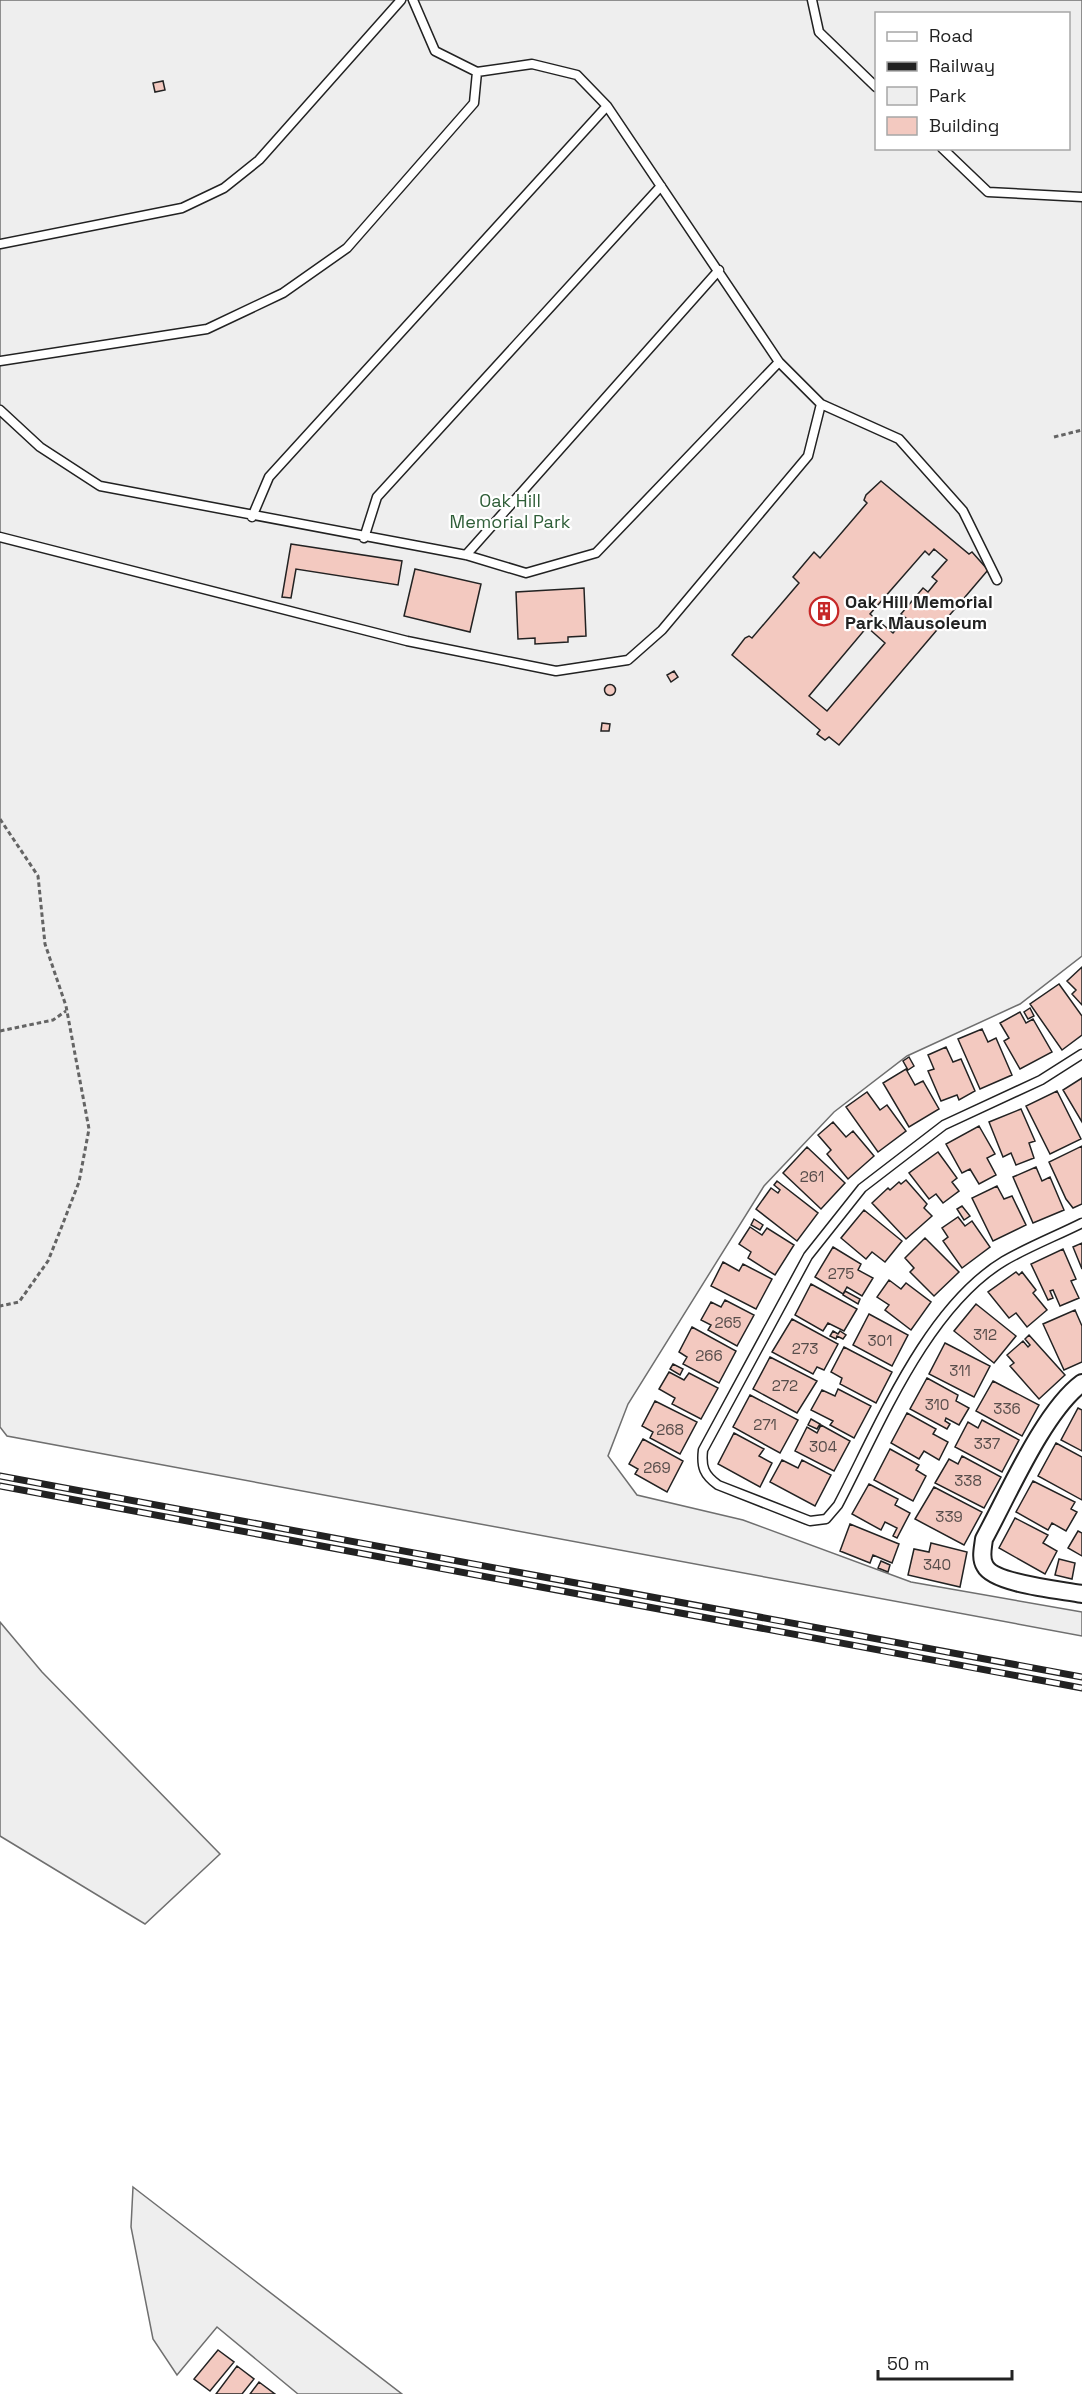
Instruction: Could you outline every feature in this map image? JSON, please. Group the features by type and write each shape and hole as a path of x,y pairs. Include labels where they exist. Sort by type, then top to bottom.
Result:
{"street":[{"path":"1082,1383 1069,1392 1053,1411 984,1539 981,1554 985,1567 998,1578 1082,1594"}],"lane":[{"path":"0,244 182,208 224,188 259,160 401,0"},
{"path":"413,0 435,51 477,72 532,64 577,75 607,106 779,362 821,404 899,439 963,511 997,580"},
{"path":"812,0 819,32 875,86"},
{"path":"0,361 207,329 283,293 347,248 385,206 474,103 477,72"},
{"path":"252,517 269,477 607,106"},
{"path":"944,150 988,192 1082,197"},
{"path":"364,538 377,497 660,186"},
{"path":"466,555 719,270"},
{"path":"0,410 40,447 100,486 252,517 466,555 525,573 596,553 779,362"},
{"path":"0,537 418,643 556,671 627,660 662,630 808,456 821,404"},
{"path":"1082,1054 1041,1080 944,1125 862,1188 808,1256 708,1440 703,1450 702,1464 707,1477 718,1485 810,1521 826,1519 838,1505 925,1345 954,1302 1002,1262 1082,1223"}],"path":[{"path":"1054,437 1082,430"},
{"path":"0,819 38,876 45,944 66,1011 89,1129 79,1182 48,1261 19,1302 0,1306"},
{"path":"0,1031 53,1020 66,1011"}],"green space":[{"name":"Oak Hill Memorial Park","path":"0,0 1082,0 1082,956 1020,1004 907,1056 834,1112 764,1186 628,1404 608,1456 637,1495 743,1520 911,1582 1082,1612 1082,1636 7,1436 0,1427"},
{"path":"0,1622 42,1672 220,1854 145,1924 0,1836"},
{"path":"133,2187 402,2394 298,2394 217,2327 177,2375 153,2339 131,2227"}],"building":[{"path":"163,81 165,90 155,92 153,83"},
{"name":"Oak Hill Memorial Park Mausoleum","path":"881,481 969,554 972,552 988,570 839,745 829,737 825,740 817,734 820,730 732,655 745,638 749,636 752,638 799,583 793,577 814,552 820,558 867,503 864,500 866,495","holes":["934,549 947,560 932,577 937,581 928,592 923,588 901,614 906,618 893,633 870,614 925,551 929,555","867,627 885,643 827,711 809,696"]},
{"path":"291,544 402,561 398,585 296,569 291,598 282,597"},
{"path":"415,569 481,584 470,632 404,616"},
{"path":"584,588 586,636 568,637 568,642 535,644 535,638 518,639 516,592"},
{"path":"674,671 678,677 671,682 667,675"},
{"path":"610,684 616,690 610,696 604,690"},
{"path":"602,723 610,724 609,731 601,731"},
{"path":"1082,967 1082,1005 1072,994 1076,990 1067,981"},
{"path":"1059,984 1082,1016 1082,1035 1062,1050 1030,1004"},
{"path":"1030,1008 1034,1016 1028,1019 1024,1012"},
{"path":"1020,1012 1026,1023 1033,1019 1052,1052 1020,1069 1004,1041 1009,1038 1000,1023"},
{"path":"982,1029 988,1042 996,1038 1012,1075 980,1089 958,1039"},
{"path":"946,1047 953,1062 961,1059 975,1091 959,1100 957,1095 941,1101 928,1071 934,1069 928,1055"},
{"path":"909,1057 914,1066 908,1070 903,1061"},
{"path":"906,1069 915,1085 923,1081 939,1109 909,1127 883,1083"},
{"path":"1082,1078 1082,1122 1063,1090"},
{"path":"1057,1091 1081,1139 1050,1154 1026,1106"},
{"path":"867,1092 880,1110 887,1105 906,1131 878,1152 846,1107"},
{"path":"1021,1109 1035,1141 1029,1143 1034,1158 1016,1165 1011,1153 1003,1157 989,1122"},
{"path":"833,1122 846,1137 853,1131 874,1156 848,1179 827,1154 831,1150 818,1135"},
{"path":"979,1126 995,1154 987,1158 996,1175 979,1184 970,1169 962,1173 946,1144"},
{"path":"1082,1146 1082,1204 1073,1208 1066,1199 1049,1162"},
{"path":"807,1147 845,1183 821,1209 783,1173"},
{"path":"938,1152 957,1178 952,1182 959,1191 943,1203 936,1194 929,1199 909,1173"},
{"path":"1036,1167 1042,1181 1050,1177 1064,1210 1033,1223 1013,1177"},
{"path":"906,1180 927,1204 924,1208 932,1216 906,1239 872,1203 888,1188 890,1190 899,1182 901,1184"},
{"path":"777,1181 818,1213 797,1241 756,1209 771,1188 778,1193 780,1190 774,1185"},
{"path":"997,1186 1004,1199 1012,1196 1026,1225 993,1241 972,1198"},
{"path":"962,1206 970,1216 964,1220 957,1209"},
{"path":"864,1210 902,1241 885,1262 872,1252 866,1259 841,1238"},
{"path":"958,1217 965,1226 972,1221 990,1247 962,1268 943,1241 948,1237 942,1228"},
{"path":"754,1219 763,1225 760,1230 751,1225"},
{"path":"750,1227 762,1235 767,1228 794,1245 775,1275 748,1258 751,1252 739,1244"},
{"path":"925,1238 959,1272 934,1296 910,1272 914,1268 905,1258"},
{"path":"1082,1243 1082,1269 1073,1247"},
{"path":"833,1247 861,1264 858,1270 873,1278 862,1296 847,1287 843,1294 815,1277"},
{"path":"1063,1249 1076,1279 1071,1281 1079,1298 1060,1306 1053,1290 1050,1291 1053,1298 1048,1300 1031,1264"},
{"path":"723,1262 739,1271 743,1264 772,1279 756,1309 711,1286"},
{"path":"1016,1272 1019,1275 1022,1272 1036,1290 1033,1293 1047,1310 1027,1327 1016,1313 1009,1318 988,1292"},
{"path":"889,1280 901,1289 906,1283 931,1302 911,1330 885,1310 889,1305 877,1297"},
{"path":"811,1284 857,1309 844,1331 828,1323 823,1331 795,1315"},
{"path":"845,1291 860,1299 858,1304 843,1295"},
{"path":"725,1300 754,1315 737,1346 708,1330 711,1325 701,1320 711,1302 721,1307"},
{"path":"976,1304 1016,1336 994,1363 954,1331"},
{"path":"1075,1310 1082,1326 1082,1362 1064,1370 1043,1324"},
{"path":"869,1314 908,1335 892,1366 853,1345"},
{"path":"792,1319 838,1344 824,1370 817,1367 813,1374 772,1352"},
{"path":"692,1327 736,1351 719,1383 683,1364 687,1357 679,1352"},
{"path":"833,1331 838,1334 840,1331 846,1335 843,1339 837,1336 836,1339 830,1336"},
{"path":"1029,1335 1065,1375 1039,1399 1010,1366 1014,1363 1007,1355 1023,1341 1028,1347 1030,1345 1025,1339"},
{"path":"945,1343 990,1366 974,1397 929,1374"},
{"path":"844,1347 892,1372 876,1403 840,1384 842,1378 831,1372"},
{"path":"770,1357 817,1381 797,1413 753,1389"},
{"path":"673,1364 683,1369 680,1375 670,1369"},
{"path":"669,1372 684,1380 689,1373 718,1388 701,1419 672,1404 675,1398 659,1389"},
{"path":"927,1378 958,1395 956,1401 969,1408 959,1425 946,1418 945,1421 950,1424 947,1429 910,1409"},
{"path":"993,1381 1039,1405 1022,1436 976,1411"},
{"path":"838,1389 871,1406 854,1438 830,1425 833,1421 811,1410 822,1390 835,1396"},
{"path":"750,1395 798,1420 780,1453 733,1427"},
{"path":"655,1401 697,1422 680,1454 650,1438 653,1432 642,1426"},
{"path":"1078,1408 1082,1410 1082,1451 1061,1440"},
{"path":"907,1413 936,1429 933,1434 948,1442 939,1460 924,1451 919,1459 891,1443"},
{"path":"811,1419 820,1424 817,1429 808,1425"},
{"path":"982,1420 1019,1440 1002,1472 955,1447 968,1422 978,1428"},
{"path":"821,1425 850,1441 834,1471 795,1451 807,1427 817,1433"},
{"path":"734,1433 764,1449 759,1456 772,1463 760,1487 718,1464"},
{"path":"643,1439 683,1461 667,1492 635,1474 638,1469 629,1464"},
{"path":"1056,1443 1082,1457 1082,1500 1038,1476"},
{"path":"890,1449 919,1465 916,1470 926,1476 913,1501 874,1480"},
{"path":"962,1456 1001,1477 984,1508 935,1483 949,1459 958,1464"},
{"path":"782,1460 798,1468 802,1460 831,1475 815,1506 770,1482"},
{"path":"1033,1481 1075,1502 1071,1509 1077,1512 1066,1531 1052,1523 1048,1530 1016,1512"},
{"path":"869,1484 898,1499 895,1505 910,1513 897,1538 893,1536 897,1528 885,1522 881,1530 852,1514"},
{"path":"934,1487 982,1512 964,1545 915,1519"},
{"path":"1015,1518 1048,1535 1043,1543 1057,1551 1045,1574 999,1548"},
{"path":"850,1524 899,1544 892,1563 873,1555 870,1563 840,1551"},
{"path":"1078,1531 1082,1533 1082,1556 1068,1548"},
{"path":"931,1543 967,1552 960,1587 908,1575 914,1549 929,1552"},
{"path":"1059,1559 1075,1563 1072,1579 1055,1575"},
{"path":"881,1561 890,1565 888,1572 878,1568"},
{"path":"218,2350 234,2362 210,2391 194,2379"},
{"path":"237,2366 254,2379 242,2394 216,2394"},
{"path":"259,2382 275,2394 250,2394"}],"railway":[{"path":"0,1476 1082,1677"},
{"path":"0,1486 1082,1688"}],"place":[{"name":"Oak Hill Memorial Park Mausoleum","path":"824,611"}]}
